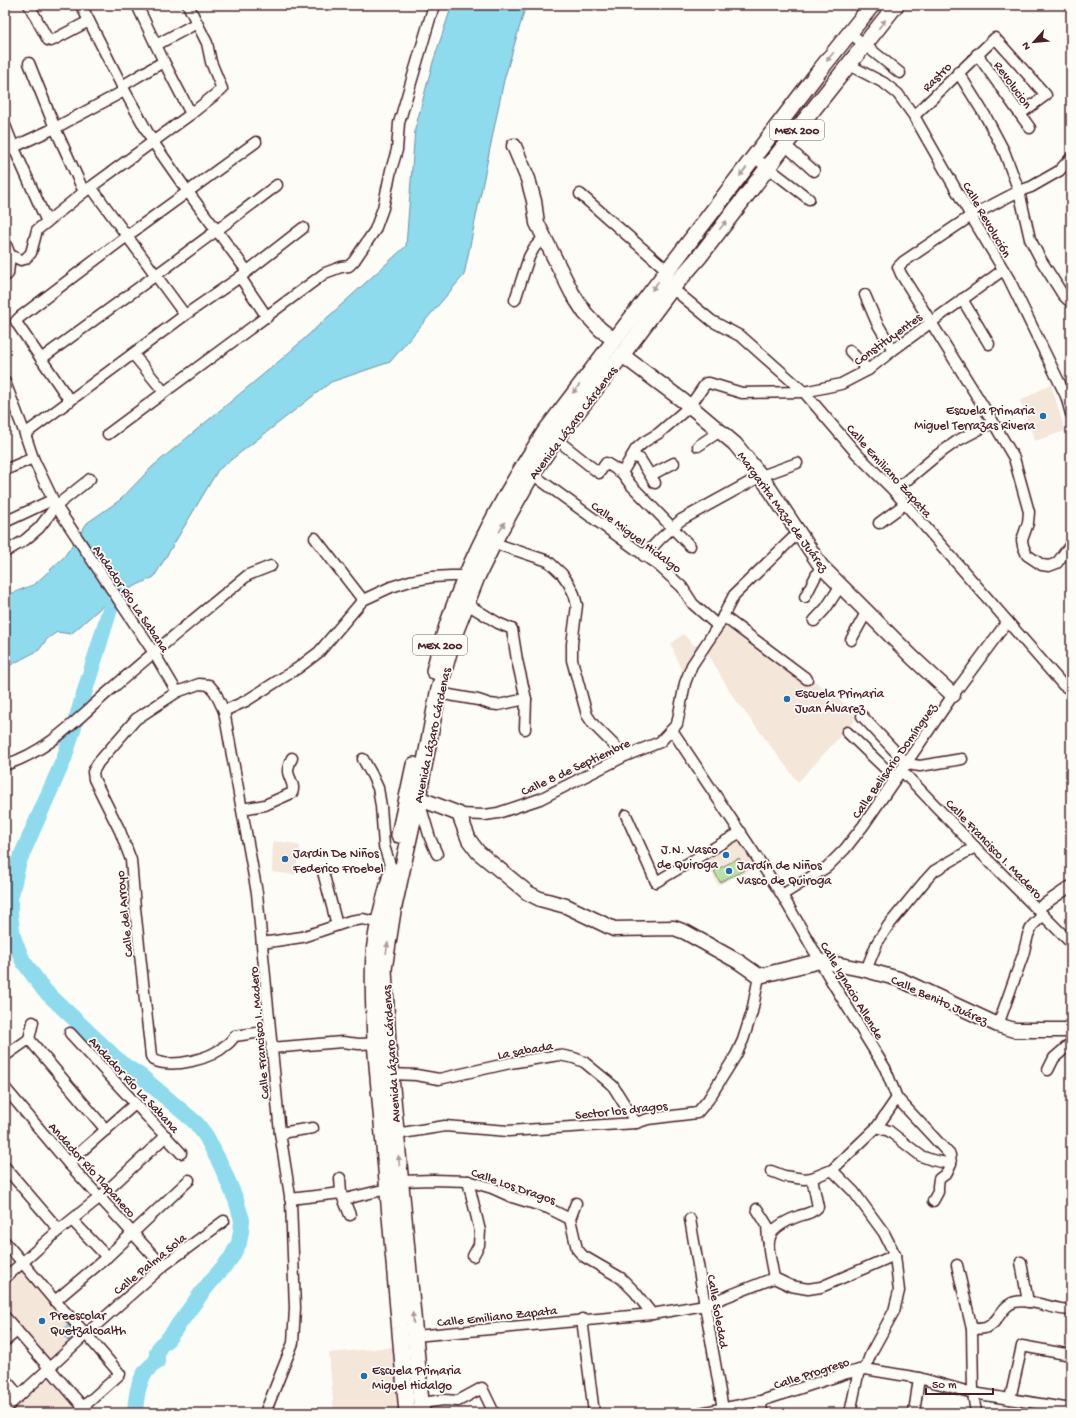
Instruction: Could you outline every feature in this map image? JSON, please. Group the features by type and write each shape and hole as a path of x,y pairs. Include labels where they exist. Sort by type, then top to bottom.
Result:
{"main road":[{"name":"Avenida Lázaro Cárdenas","path":"381,1043 374,1012 374,953 379,923 392,870 441,643 471,576 496,512 523,465 544,433 820,70 872,5"},
{"name":"Avenida Lázaro Cárdenas","path":"407,1413 387,1189 384,1077 381,1043 384,969 393,910 418,798 438,693 454,638 467,604 471,576 494,543 532,474 556,439 672,288 700,256 784,145 896,5"},
{"name":"Avenida Lázaro Cárdenas","path":"384,1077 396,1134 422,1408"}],"street":[{"path":"29,5 48,40 51,41 89,21"},
{"path":"81,5 123,88 153,142 217,231 267,317"},
{"path":"137,5 191,114"},
{"path":"10,255 21,260 25,259 31,253 37,230 87,190 191,114 222,89 211,62 207,43 188,5"},
{"path":"108,434 325,273 341,267 349,266 354,261 375,230 383,208 391,170 398,150 399,123 434,5"},
{"path":"156,45 197,23"},
{"path":"850,33 900,73"},
{"path":"977,54 995,38 1046,95 1020,114"},
{"name":"Rastro","path":"914,116 977,54"},
{"name":"Revolucion","path":"977,54 1030,128"},
{"path":"9,150 55,128 123,88 147,70 164,62"},
{"path":"29,63 55,128 87,190 127,236 185,315"},
{"name":"Calle Revolución","path":"849,64 884,83 898,94 914,116 1003,270 1068,395 1071,414"},
{"path":"958,72 986,117 1004,151 1019,192 1030,239 1041,260 1071,302"},
{"path":"5,125 9,150 47,222"},
{"path":"70,401 16,321 127,236 256,142"},
{"path":"784,145 814,171"},
{"path":"514,146 528,179 534,201 537,223 572,293 585,313 600,329 614,340"},
{"path":"754,157 809,199"},
{"path":"1071,158 1059,171 971,216 903,262 898,267 1014,458 1029,512 1028,523 1022,540 1027,555 1042,565 1049,566 1057,563 1071,544"},
{"path":"41,360 217,231 277,185"},
{"path":"580,194 667,270"},
{"path":"25,434 185,315 243,274 303,228"},
{"path":"515,300 529,257 534,248 544,237"},
{"path":"5,242 10,255 8,274 5,276"},
{"name":"Constituyentes","path":"690,406 705,385 709,383 742,393 804,392 841,384 868,370 1003,270"},
{"name":"Calle Emiliano Zapata","path":"672,288 712,321 742,337 804,392 857,454 894,491 1063,685 1071,690"},
{"path":"865,295 877,323 893,350"},
{"path":"962,299 989,344"},
{"path":"850,351 868,370"},
{"path":"134,354 164,392"},
{"name":"Margarita Maza de Juárez","path":"622,355 690,406 735,444 761,476 820,566 953,696"},
{"name":"Andador Río La Sabana","path":"5,382 25,434 32,458 54,503 154,653 178,692"},
{"path":"622,473 636,449 659,433 690,406"},
{"path":"894,491 936,456 952,445 993,422"},
{"path":"698,446 720,431"},
{"path":"556,439 599,472 606,463 622,473 631,485 690,546"},
{"path":"632,456 640,459 653,479 674,463"},
{"path":"5,470 32,458"},
{"path":"644,556 682,520 761,476 797,463"},
{"name":"Calle Miguel Hidalgo","path":"532,474 644,556 682,587 693,604 718,626"},
{"path":"5,522 54,503 90,479"},
{"path":"5,552 25,540 39,528 54,503"},
{"path":"879,523 905,504"},
{"path":"672,730 677,724 685,683 692,665 718,626 734,595 798,533"},
{"path":"315,538 364,600"},
{"path":"494,543 548,561 562,574 569,584 577,605 572,644 572,660 587,715 625,756"},
{"path":"5,765 21,759 42,748 248,575 271,566"},
{"path":"805,597 820,566"},
{"path":"224,711 246,702 298,668 319,652 364,600 391,587 410,581 432,577 471,576"},
{"path":"814,621 826,608 841,585"},
{"path":"467,604 503,626 512,629 526,699 525,729"},
{"path":"851,640 867,611"},
{"path":"723,616 807,679"},
{"name":"Calle Belisario Domínguez","path":"782,895 827,867 845,849 863,826 953,696 1007,622"},
{"name":"Calle Francisco I. Madero","path":"178,692 199,684 209,685 215,692 224,711 257,893 280,1133 290,1199 295,1308 293,1343 265,1413"},
{"name":"Calle del Arroyo","path":"178,692 136,720 98,763 93,772 94,779 120,830 131,860 151,1056 153,1060 158,1063 168,1064 205,1058 226,1046 235,1036 270,1031"},
{"path":"438,693 478,700 494,705 526,699"},
{"path":"862,716 901,771"},
{"name":"Calle 8 de Septiembre","path":"459,814 485,815 498,813 540,799 625,756 660,742 672,730"},
{"name":"Calle Ignacio Allende","path":"672,730 782,895 820,962 885,1068 896,1098 950,1159"},
{"path":"847,732 901,771"},
{"path":"242,809 265,805 292,793 294,790 288,773 292,758"},
{"path":"901,771 962,758"},
{"path":"363,759 378,788 384,846 392,870"},
{"name":"Calle Francisco I. Madero","path":"901,771 1071,943"},
{"path":"418,798 459,814 469,840 478,852 528,893 540,899 566,906 614,929 674,928 686,932 739,962 759,976"},
{"path":"418,798 430,838 438,854"},
{"path":"626,815 656,882 741,832"},
{"path":"866,970 876,943 925,881 934,871 975,847"},
{"path":"323,872 337,925"},
{"path":"998,1025 1024,955 1028,934 1032,926 1040,912 1071,886"},
{"path":"262,943 302,937 337,925 363,919 379,923"},
{"name":"Calle Benito Juárez","path":"759,976 820,962 866,970 899,979 998,1025 1014,1030 1071,1030"},
{"name":"Sector los dragos","path":"396,1134 445,1126 508,1131 636,1123 648,1119 696,1113 708,1100 736,1055 743,1040 752,1012 759,976"},
{"path":"5,1056 29,1039 33,1022"},
{"name":"Andador Río La Sabana","path":"70,1033 181,1153"},
{"path":"29,1039 106,1130"},
{"path":"272,1048 342,1042 359,1044 381,1043"},
{"path":"1048,1070 1054,1058 1071,1042"},
{"name":"La sabada","path":"384,1077 416,1075 439,1079 510,1063 559,1055 584,1062 613,1086 636,1123"},
{"name":"Andador Río Tlapaneco","path":"5,1088 99,1198 163,1266"},
{"path":"771,1171 804,1179 812,1178 832,1170 877,1127 896,1098"},
{"path":"68,1163 135,1104"},
{"path":"877,1127 889,1131 921,1156 932,1160 950,1159 947,1173 939,1179 938,1192 933,1201"},
{"path":"280,1133 314,1128"},
{"path":"5,1278 99,1198 166,1136"},
{"path":"5,1166 8,1178 60,1230"},
{"path":"832,1170 854,1192 884,1233 895,1256 899,1291 894,1311 862,1369 850,1413"},
{"path":"340,1178 343,1196 350,1215"},
{"path":"768,1242 773,1230 789,1220 815,1210 818,1207 812,1178"},
{"path":"55,1301 107,1257 189,1180"},
{"name":"Calle Los Dragos","path":"401,1181 468,1181 548,1208 570,1219"},
{"path":"468,1181 480,1231 478,1245 473,1256"},
{"path":"290,1199 343,1196 387,1189"},
{"path":"576,1204 570,1219 577,1249 583,1256 621,1278 635,1292 652,1314"},
{"path":"757,1209 767,1225 768,1242 774,1278 791,1286 808,1289 821,1287 895,1256"},
{"name":"Calle Soledad","path":"690,1219 723,1409"},
{"path":"72,1220 107,1257"},
{"name":"Calle Palma Sola","path":"5,1409 50,1369 86,1334 163,1266 224,1221"},
{"path":"5,1242 120,1374 83,1407 5,1317"},
{"path":"1021,1262 1028,1302"},
{"path":"957,1265 972,1329 973,1393 976,1413"},
{"name":"Calle Emiliano Zapata","path":"415,1336 582,1319 652,1314 705,1305 774,1278"},
{"path":"972,1329 985,1328 994,1323 1005,1306 1014,1302 1028,1302 1048,1307 1071,1310"},
{"path":"582,1319 594,1413"},
{"path":"5,1341 17,1331"},
{"path":"1010,1399 1022,1346 1071,1355"},
{"name":"Calle Progreso","path":"700,1413 761,1402 862,1369 919,1378 973,1393 1071,1409"},
{"path":"914,1413 919,1378"},
{"path":"5,1379 19,1396"},
{"path":"422,1408 444,1400 458,1401 482,1388 494,1413"},
{"path":"761,1402 762,1413"}],"shaded area":[{"name":"Escuela Primaria Miguel Terrazas Rivera","path":"1051,384 1065,431 1035,441 1020,401"},
{"name":"Escuela Primaria Juan Álvarez","path":"729,617 860,715 798,782 732,695 707,652"},
{"path":"683,634 699,650 683,675 671,644"},
{"path":"740,837 755,868 718,885 703,855"},
{"name":"Jardin De Niños Federico Froebel","path":"273,841 300,846 295,875 272,872"},
{"name":"Preescolar Quetzalcoalth","path":"22,1267 79,1333 48,1360 5,1309 5,1282"},
{"name":"Escuela Primaria Miguel Hidalgo","path":"394,1347 399,1413 334,1413 329,1353"},
{"path":"48,1374 81,1413 5,1413"}],"green space":[{"path":"739,858 745,870 720,882 714,871"}],"water":[{"path":"452,5 526,5 504,80 464,275 390,362 331,382 218,470 154,577 114,596 71,634 57,632 47,639 39,650 5,668 5,596 35,584 64,557 87,523 120,500 152,467 284,357 406,246 415,129 433,62"},
{"path":"68,1325 76,1335 68,1341 60,1332"}],"waterway":[{"path":"114,596 64,759 19,861 10,899 10,914 13,937 23,961 44,990 122,1064 142,1077 196,1123 206,1136 221,1165 236,1200 242,1220 239,1243 231,1258 203,1291 168,1339 160,1346 157,1352 157,1362 151,1366 142,1377 136,1399 135,1413"}],"place":[{"name":"Escuela Primaria Miguel Terrazas Rivera","path":"1043,416"},
{"name":"Escuela Primaria Juan Álvarez","path":"787,699"},
{"name":"J.N. Vasco de Quiroga","path":"726,855"},
{"name":"Jardin De Niños Federico Froebel","path":"285,859"},
{"name":"Jardín de Niños Vasco de Quiroga","path":"729,871"},
{"name":"Preescolar Quetzalcoalth","path":"42,1321"},
{"name":"Escuela Primaria Miguel Hidalgo","path":"364,1376"}]}
